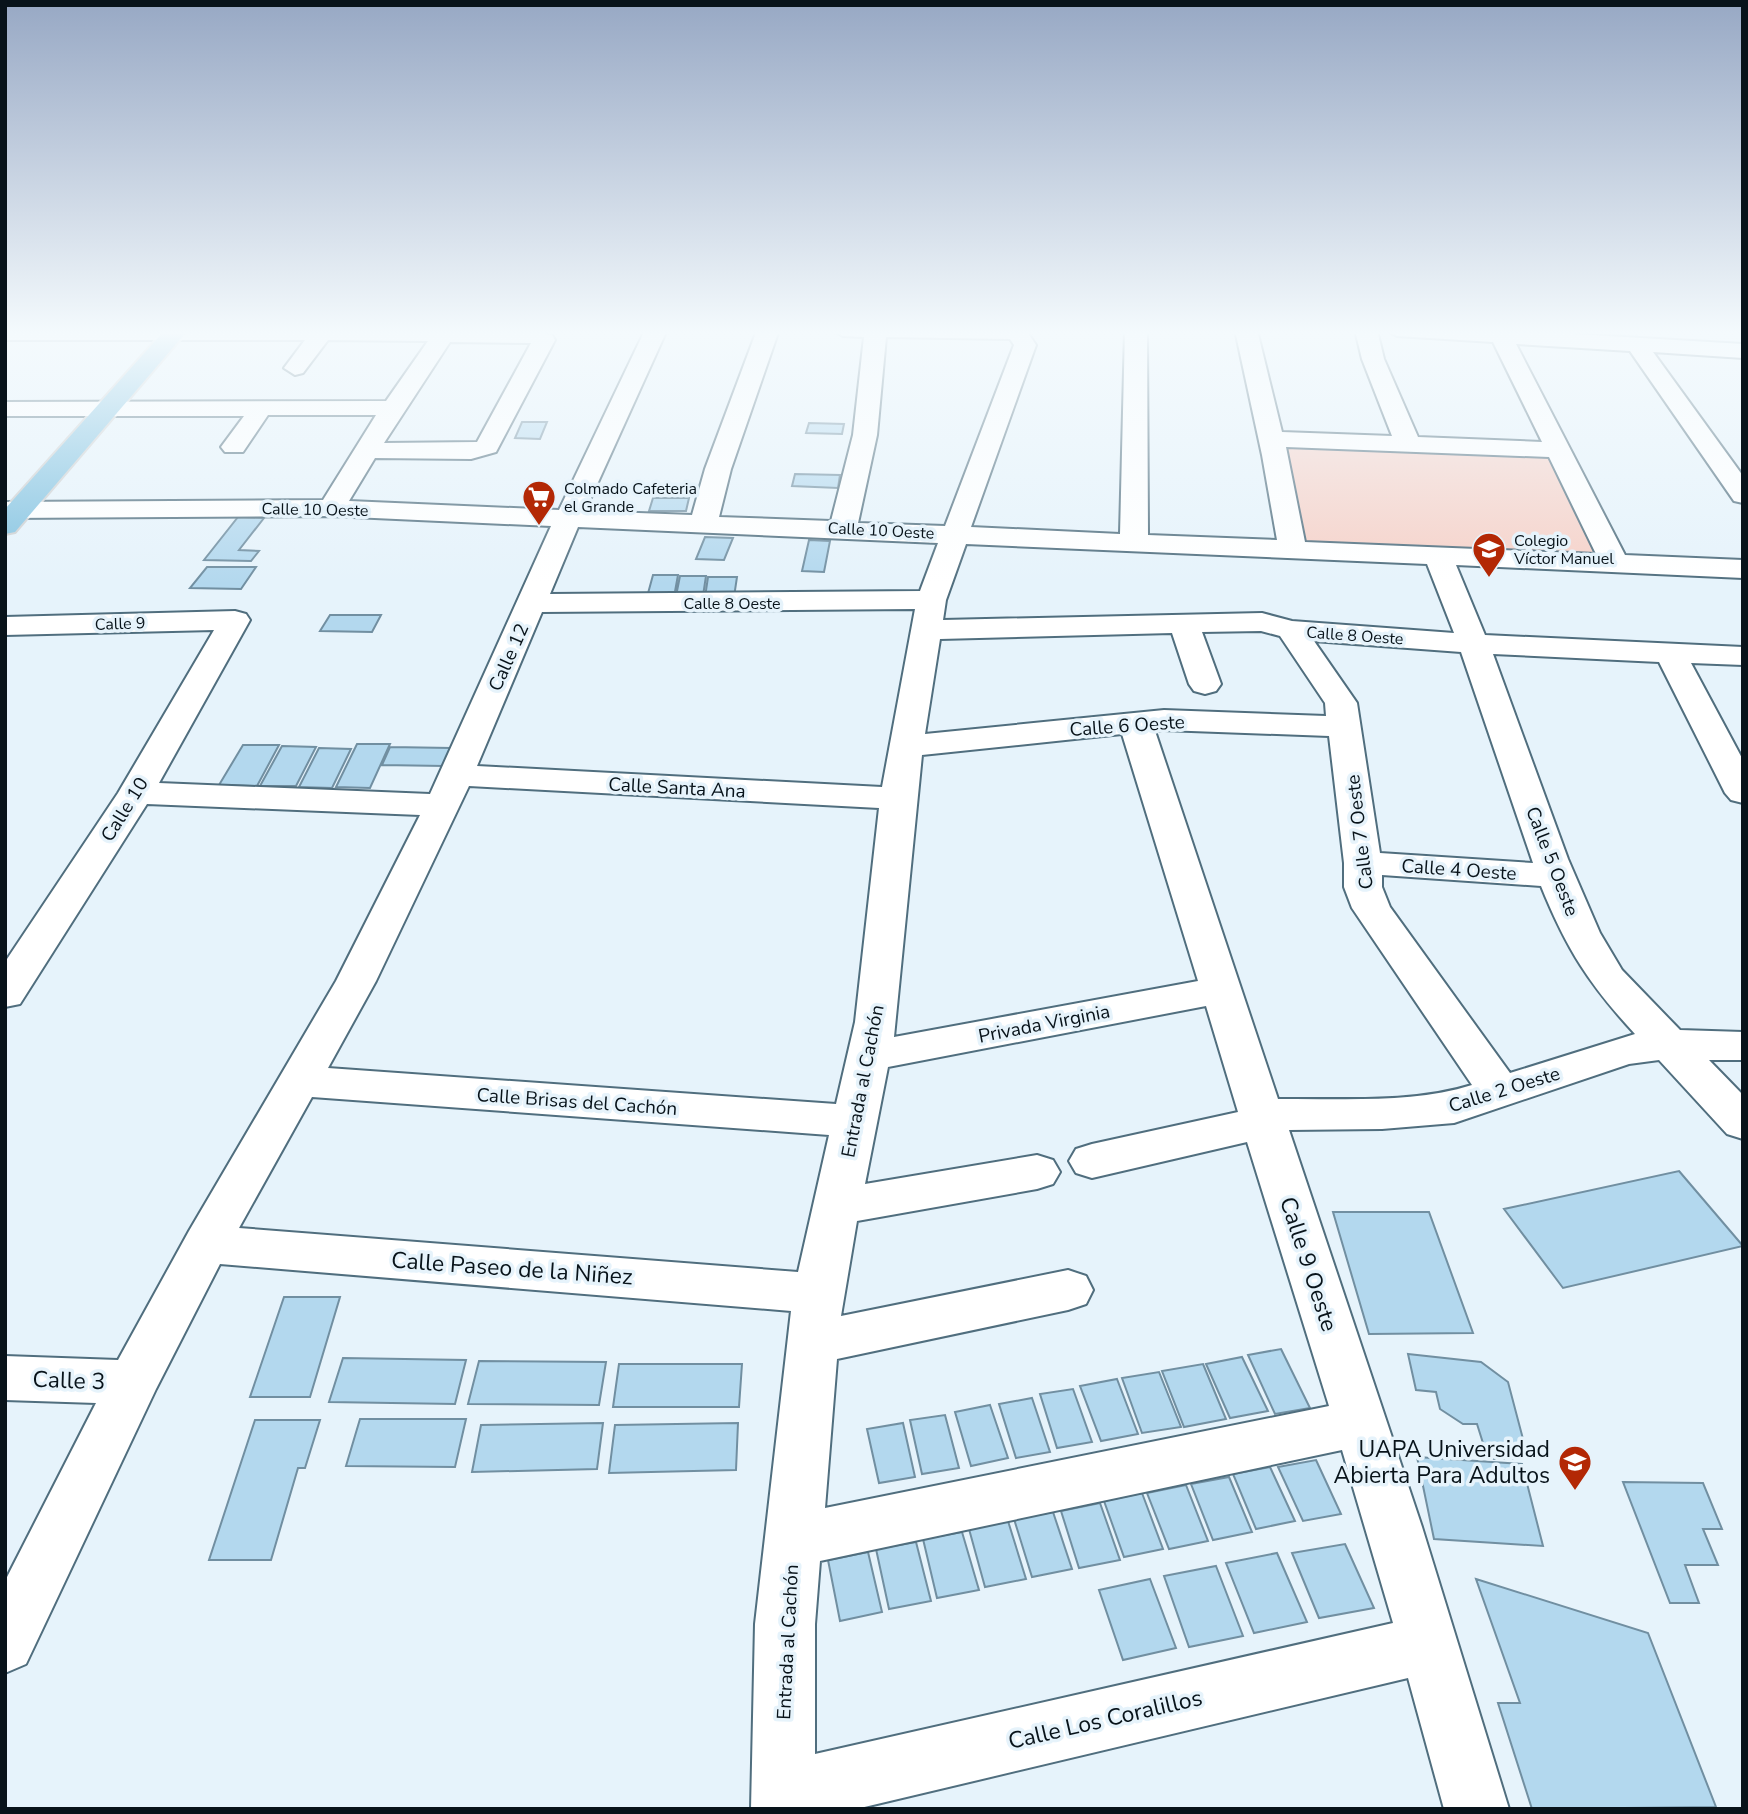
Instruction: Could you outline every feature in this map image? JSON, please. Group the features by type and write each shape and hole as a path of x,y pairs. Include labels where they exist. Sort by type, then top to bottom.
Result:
{"main road":[{"path":"10,515 101,415"}],"street":[{"path":"234,447 256,415"},
{"path":"331,508 370,450 389,415"},
{"path":"370,450 471,451 487,447 504,415"},
{"name":"Calle 12","path":"5,1644 133,1382 206,1244 356,981 450,790 569,516 616,415"},
{"path":"704,522 718,469 738,415"},
{"path":"843,528 865,435 867,415"},
{"name":"Entrada al Cachón","path":"782,1801 785,1624 818,1293 876,1022 898,799 928,615 954,533 999,415"},
{"path":"1134,541 1135,415"},
{"path":"1266,415 1292,549"},
{"path":"1396,415 1408,444"},
{"path":"1542,415 1615,563"},
{"path":"1686,415 1743,495"},
{"path":"1272,439 1561,450"},
{"name":"Calle 10 Oeste","path":"10,515 331,508 569,516 1743,569"},
{"name":"Calle 5 Oeste","path":"1437,555 1476,644 1556,876 1591,954 1608,978 1743,1123"},
{"name":"Calle 8 Oeste","path":"532,603 732,604 928,615 1184,624 1262,622 1291,630 1476,644 1743,656"},
{"name":"Calle 9","path":"5,626 235,620"},
{"name":"Calle 10","path":"5,994 136,793 235,620"},
{"path":"1184,624 1205,684"},
{"name":"Calle 7 Oeste","path":"1291,630 1341,704 1363,863 1363,887 1371,908 1501,1093"},
{"path":"1670,653 1743,793"},
{"name":"Calle 6 Oeste","path":"908,746 1135,722 1346,727"},
{"name":"Calle 9 Oeste","path":"1135,722 1360,1423 1477,1809"},
{"name":"Calle Santa Ana","path":"136,793 450,790 898,799"},
{"name":"Calle 4 Oeste","path":"1363,863 1556,876"},
{"name":"Privada Virginia","path":"868,1056 1221,990"},
{"name":"Calle 2 Oeste","path":"1092,1161 1263,1118 1454,1107 1625,1050 1669,1044 1743,1046"},
{"name":"Calle Brisas del Cachón","path":"300,1081 854,1121"},
{"path":"836,1207 1037,1172"},
{"name":"Calle Paseo de la Niñez","path":"206,1244 818,1293"},
{"path":"813,1343 1068,1290"},
{"name":"Calle 3","path":"5,1378 133,1382"},
{"path":"792,1541 1360,1423"},
{"name":"Calle Los Coralillos","path":"782,1801 1429,1644"}],"shaded area":[{"path":"1281,442 1553,452 1608,559 1300,546"}],"building":[{"path":"522,422 547,422 540,439 515,438"},
{"path":"809,423 844,424 842,434 806,433"},
{"path":"795,474 840,475 838,488 792,486"},
{"path":"653,498 689,498 686,511 649,511"},
{"path":"238,517 264,518 239,550 259,551 251,561 204,560"},
{"path":"705,537 733,538 724,560 696,559"},
{"path":"809,540 830,541 824,572 802,571"},
{"path":"207,567 256,567 241,589 190,588"},
{"path":"653,575 678,575 674,597 647,597"},
{"path":"680,576 706,576 703,596 676,596"},
{"path":"708,577 737,577 734,597 705,597"},
{"path":"330,615 381,615 372,632 320,631"},
{"path":"357,744 390,744 370,788 336,787"},
{"path":"243,745 279,745 257,786 219,785"},
{"path":"282,746 316,747 296,786 260,786"},
{"path":"390,747 451,748 444,766 382,765"},
{"path":"319,748 351,749 332,788 299,787"},
{"path":"1679,1171 1743,1246 1563,1288 1504,1209"},
{"path":"1333,1212 1429,1212 1473,1333 1369,1334"},
{"path":"284,1297 340,1297 310,1397 250,1397"},
{"path":"1281,1349 1310,1408 1275,1414 1248,1355"},
{"path":"1408,1354 1481,1362 1508,1382 1528,1458 1488,1459 1477,1424 1463,1424 1440,1409 1436,1392 1416,1390"},
{"path":"1242,1357 1268,1411 1230,1418 1206,1364"},
{"path":"343,1358 466,1360 455,1404 329,1402"},
{"path":"479,1361 606,1362 599,1405 468,1404"},
{"path":"619,1364 742,1364 739,1407 613,1407"},
{"path":"1203,1364 1226,1419 1184,1427 1162,1371"},
{"path":"1159,1372 1181,1427 1142,1433 1122,1378"},
{"path":"1117,1379 1138,1434 1101,1441 1080,1386"},
{"path":"1073,1389 1092,1442 1057,1448 1040,1394"},
{"path":"1032,1398 1050,1452 1016,1458 999,1404"},
{"path":"990,1405 1008,1458 971,1466 955,1412"},
{"path":"945,1415 959,1468 922,1474 910,1420"},
{"path":"360,1419 466,1419 455,1467 346,1466"},
{"path":"255,1420 320,1420 305,1468 298,1468 271,1560 209,1560"},
{"path":"603,1423 597,1469 472,1472 481,1425"},
{"path":"738,1423 736,1470 609,1473 615,1425"},
{"path":"903,1423 915,1477 879,1483 867,1429"},
{"path":"1417,1457 1522,1464 1543,1546 1434,1539"},
{"path":"1316,1460 1341,1514 1303,1521 1278,1467"},
{"path":"1270,1467 1295,1521 1256,1529 1233,1474"},
{"path":"1229,1477 1252,1532 1213,1540 1191,1484"},
{"path":"1623,1482 1703,1483 1722,1529 1703,1529 1718,1565 1685,1565 1699,1603 1670,1603"},
{"path":"1186,1485 1208,1541 1169,1549 1147,1493"},
{"path":"1142,1493 1163,1549 1124,1557 1104,1501"},
{"path":"1100,1503 1120,1560 1079,1568 1061,1511"},
{"path":"1053,1512 1072,1569 1032,1577 1014,1519"},
{"path":"1008,1521 1026,1579 985,1587 969,1529"},
{"path":"962,1532 979,1590 937,1598 923,1539"},
{"path":"916,1542 931,1601 889,1609 876,1549"},
{"path":"1345,1544 1374,1608 1319,1618 1292,1553"},
{"path":"868,1552 882,1612 840,1621 828,1560"},
{"path":"1277,1553 1307,1622 1254,1633 1226,1563"},
{"path":"1216,1566 1243,1636 1189,1647 1164,1576"},
{"path":"1150,1579 1176,1648 1123,1660 1099,1590"},
{"path":"1476,1579 1648,1633 1716,1807 1532,1809 1498,1703 1520,1703"}],"place":[{"name":"Colmado Cafeteria el Grande","path":"539,527"},
{"name":"Colegio Víctor Manuel","path":"1489,579"},
{"name":"UAPA Universidad Abierta Para Adultos","path":"1575,1492"}]}
